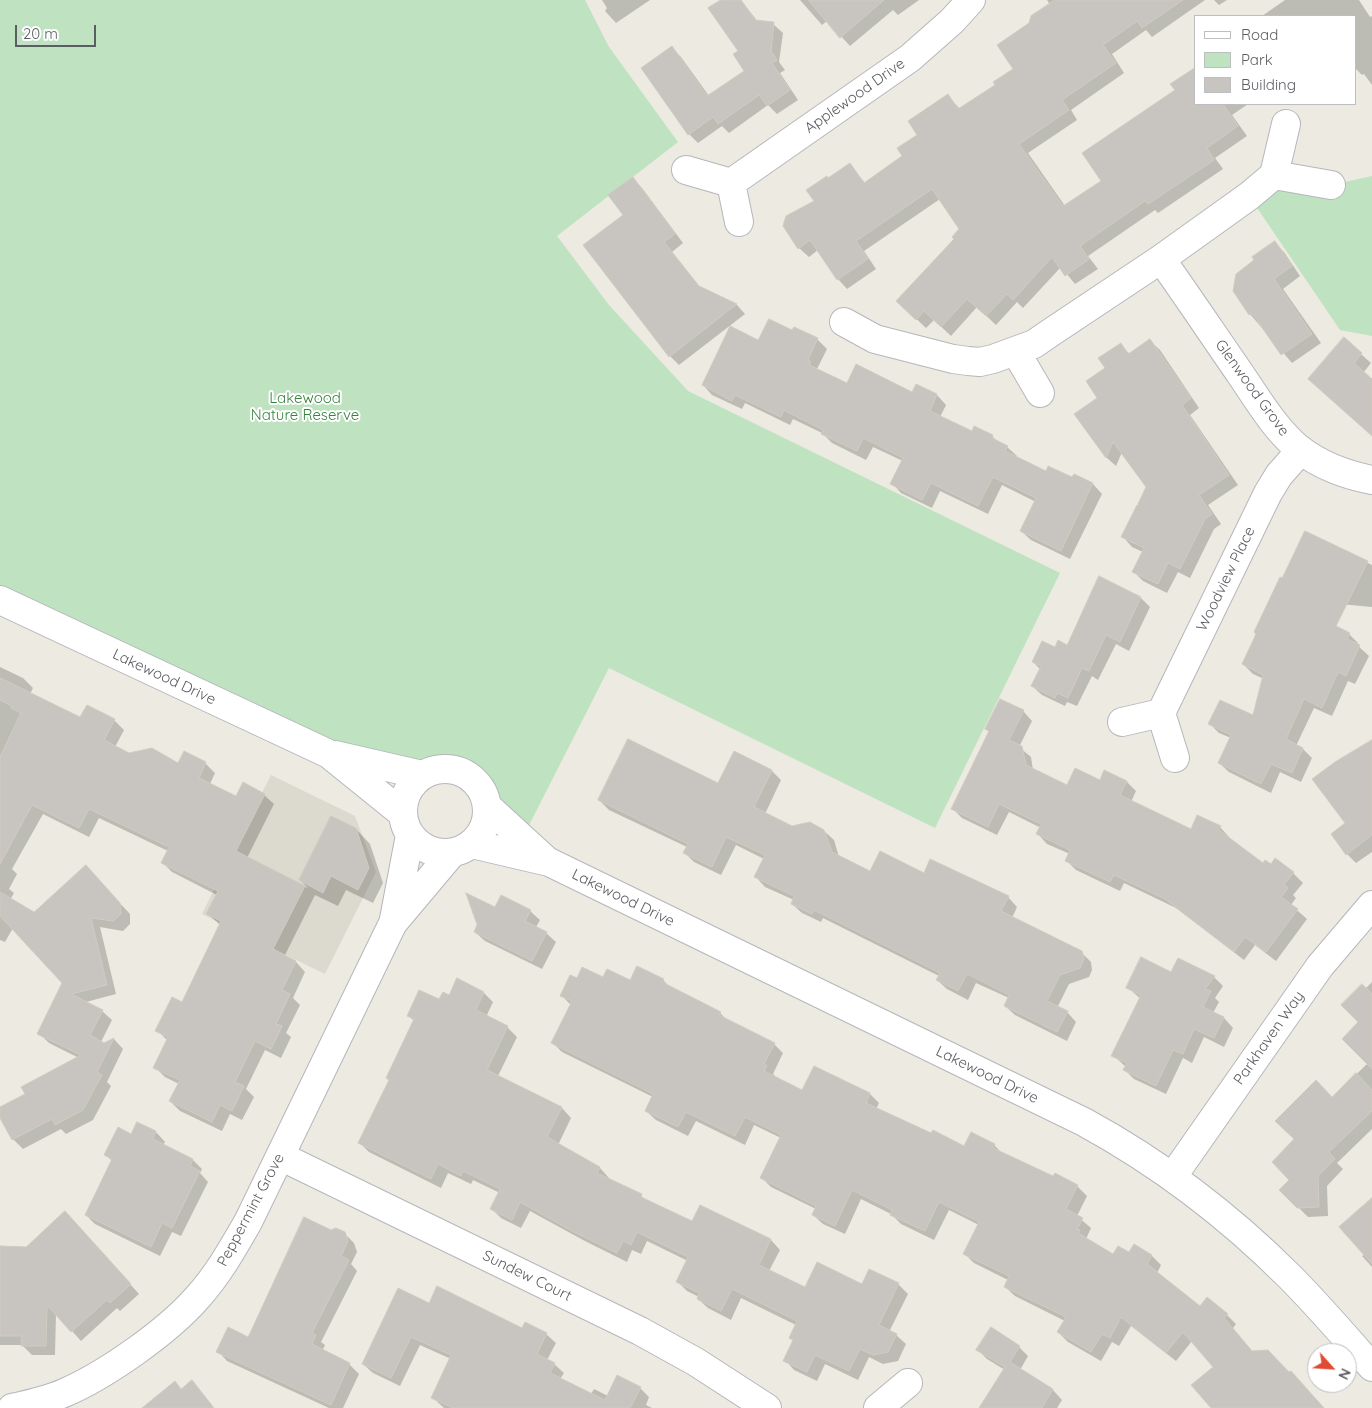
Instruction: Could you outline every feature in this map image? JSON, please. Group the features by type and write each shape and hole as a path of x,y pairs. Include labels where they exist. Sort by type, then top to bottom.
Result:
{"street":[{"name":"Applewood Drive","path":"731,184 910,58 952,21 971,0"},
{"path":"844,322 875,339 954,359 980,362 993,360 1034,344 1161,259 1249,196 1274,175 1286,124"},
{"path":"686,170 731,184 739,222"},
{"path":"1274,175 1332,185"},
{"name":"Glenwood Grove","path":"1161,259 1265,410 1287,438 1301,450 1341,472 1372,480"},
{"path":"1016,352 1040,393"},
{"name":"Woodview Place","path":"1161,713 1268,493 1301,450"},
{"name":"Lakewood Drive","path":"0,600 329,754 422,775"},
{"path":"1122,722 1161,713 1175,758"},
{"name":"Lakewood Drive","path":"329,754 406,824"},
{"path":"450,768 464,772 476,781 484,793 488,807 487,821 481,834 462,849 439,853 428,850 418,844 406,824 405,798 412,785 422,775 436,769 450,768"},
{"name":"Lakewood Drive","path":"488,807 548,862 1084,1122 1173,1176 1261,1248 1292,1278 1372,1367"},
{"name":"Peppermint Grove","path":"393,923 406,824"},
{"name":"Lakewood Drive","path":"462,849 548,862"},
{"name":"Peppermint Grove","path":"12,1408 66,1401 96,1376 168,1325 197,1299 229,1255 248,1222 393,923 462,849"},
{"name":"Parkhaven Way","path":"1173,1176 1320,966 1372,905"},
{"name":"Sundew Court","path":"280,1156 640,1331 696,1362 767,1408"},
{"path":"878,1408 908,1383"}],"shaded area":[{"path":"271,775 355,816 376,872 325,974 202,914"}],"green space":[{"name":"Lakewood Nature Reserve","path":"0,0 585,0 609,47 678,142 557,236 609,305 688,391 1060,573 935,828 609,668 523,837 493,812 477,783 463,773 448,769 422,775 329,754 0,600"},
{"path":"1372,176 1372,336 1340,330 1249,196 1259,188 1331,185"}],"building":[{"path":"721,0 741,0 755,20 774,22 771,51 777,60 772,63 790,90 767,106 759,95 718,124 713,117 688,135 641,68 672,46 707,96 744,71 733,54 738,51 708,8"},
{"path":"809,0 884,0 840,38"},
{"path":"1055,0 1183,0 1142,28 1137,21 1103,45 1116,63 1062,100 1069,110 1019,144 1063,206 1101,181 1082,153 1175,90 1170,84 1194,68 1194,105 1224,105 1238,126 1207,148 1214,160 1148,204 1145,201 1080,246 1089,259 1065,276 1052,257 1013,300 1007,294 986,316 967,299 941,327 924,311 916,320 896,301 954,239 952,237 959,229 932,189 856,241 868,259 837,280 810,240 798,249 783,226 786,216 814,201 806,190 850,163 864,183 902,156 897,148 917,135 908,121 948,94 958,109 995,85 993,82 1013,69 997,45 1029,23 1031,16"},
{"path":"633,177 675,234 664,242 699,286 737,304 669,357 583,245 623,215 608,195"},
{"path":"1275,241 1292,266 1274,279 1312,334 1281,355 1252,313 1249,315 1233,291 1236,274 1254,260 1252,257"},
{"path":"769,319 792,330 794,327 818,338 808,360 811,362 809,365 847,383 856,364 912,392 916,384 937,394 930,411 972,431 974,426 993,435 992,438 1008,446 1005,451 1046,471 1048,466 1072,477 1074,474 1093,483 1061,551 1020,531 1036,498 993,477 978,506 931,483 922,500 890,484 903,458 863,438 857,451 821,434 823,430 784,410 781,417 735,395 732,401 702,385 730,326 758,340"},
{"path":"1344,337 1362,353 1354,363 1372,379 1372,436 1308,379"},
{"path":"1150,339 1191,398 1182,405 1229,475 1199,495 1212,514 1205,519 1180,569 1168,563 1158,584 1132,572 1144,548 1121,537 1137,505 1139,506 1138,504 1146,487 1113,442 1106,458 1074,414 1097,398 1086,381 1105,368 1098,358 1121,343 1128,354"},
{"path":"1305,531 1368,561 1336,626 1350,633 1347,639 1360,645 1346,676 1338,672 1322,708 1304,699 1286,739 1303,748 1292,773 1271,764 1261,784 1218,763 1231,735 1208,724 1220,700 1253,715 1263,675 1242,664 1256,634 1254,632 1280,577 1282,578"},
{"path":"1099,576 1141,597 1120,642 1106,635 1089,671 1082,668 1068,698 1057,693 1055,698 1031,686 1041,666 1032,662 1042,641 1055,647 1058,640 1067,645"},
{"path":"0,678 80,717 87,705 115,719 104,740 129,753 152,748 178,763 184,751 206,762 199,778 236,796 243,782 265,794 236,851 305,886 273,949 296,961 282,990 290,994 276,1024 282,1026 271,1049 255,1041 235,1082 244,1086 232,1111 220,1105 212,1122 169,1101 180,1080 153,1068 168,1037 155,1031 172,997 182,1002 221,921 206,914 218,891 161,863 169,847 89,809 79,828 32,805 0,864 0,757 21,713 0,700"},
{"path":"1000,699 1024,710 1009,740 1022,746 1026,765 1067,785 1075,768 1100,780 1104,770 1127,781 1120,795 1191,829 1197,815 1221,826 1219,830 1263,863 1265,860 1271,864 1275,858 1294,872 1284,885 1288,888 1281,897 1298,909 1266,952 1245,937 1234,952 1165,899 1114,875 1110,882 1065,861 1070,850 1036,834 1041,824 999,804 988,827 951,809 989,731 985,729"},
{"path":"628,739 718,783 734,751 772,770 754,807 792,826 810,822 824,830 832,852 870,871 880,851 924,873 930,859 1009,896 1001,911 1082,951 1084,959 1080,968 1060,975 1047,1001 1068,1011 1057,1032 1004,1006 1009,995 967,974 958,991 936,980 940,973 814,910 812,914 791,904 794,896 754,877 765,855 726,837 712,867 683,853 688,844 598,800"},
{"path":"1372,740 1372,835 1346,855 1331,834 1345,823 1312,779 1335,762"},
{"path":"331,816 356,828 369,868 358,890 331,876 323,893 299,880"},
{"path":"86,865 120,903 121,914 113,921 91,918 107,985 71,994 103,1010 90,1035 104,1043 114,1038 97,1072 102,1075 83,1110 55,1125 52,1119 12,1140 0,1118 0,1107 25,1094 21,1087 81,1055 37,1034 62,983 0,916 0,892 34,912"},
{"path":"466,893 495,907 501,895 531,910 525,921 547,932 532,961 474,932 477,925"},
{"path":"1141,957 1171,972 1178,958 1215,976 1205,989 1211,991 1203,1007 1224,1017 1214,1038 1194,1029 1183,1054 1173,1050 1156,1086 1123,1070 1127,1063 1111,1056 1141,995 1126,988"},
{"path":"637,966 664,979 662,982 721,1012 719,1015 775,1043 764,1064 767,1066 764,1071 802,1090 814,1066 870,1093 866,1103 931,1133 933,1130 964,1146 971,1132 995,1144 993,1148 1053,1176 1055,1173 1078,1185 1066,1209 1083,1218 1077,1229 1080,1230 1078,1233 1113,1254 1118,1246 1129,1252 1134,1244 1152,1255 1147,1264 1200,1306 1207,1297 1228,1314 1224,1318 1252,1351 1268,1350 1289,1372 1291,1371 1307,1389 1307,1393 1311,1393 1324,1408 1211,1408 1191,1385 1213,1367 1183,1332 1166,1353 1121,1317 1110,1338 1102,1334 1091,1352 1057,1332 1066,1317 1004,1287 1009,1276 963,1254 979,1222 939,1202 925,1231 890,1215 892,1210 852,1190 835,1226 812,1215 816,1206 760,1178 781,1135 745,1117 735,1136 686,1112 678,1127 645,1111 653,1094 551,1043 572,1001 560,996 570,975 577,978 582,967 603,977 607,969 630,980"},
{"path":"457,978 484,992 476,1010 508,1026 487,1070 562,1107 547,1137 600,1167 597,1173 642,1194 641,1197 692,1221 700,1205 771,1239 759,1265 805,1287 817,1262 862,1284 869,1269 899,1283 879,1325 897,1334 888,1352 873,1355 860,1349 849,1371 815,1355 807,1372 783,1361 793,1340 789,1338 797,1321 732,1289 721,1311 697,1299 699,1293 676,1282 688,1257 637,1232 631,1245 623,1241 617,1253 520,1202 512,1220 490,1209 500,1189 463,1171 461,1176 438,1164 431,1179 358,1143 389,1080 386,1078 414,1019 407,1016 419,990 439,999 443,992 449,995"},
{"path":"1362,984 1372,994 1372,1069 1342,1039 1358,1022 1341,1005"},
{"path":"1356,1073 1372,1090 1372,1111 1329,1152 1335,1159 1318,1176 1319,1207 1297,1208 1279,1190 1289,1180 1272,1162 1294,1139 1275,1121 1316,1080 1332,1097"},
{"path":"137,1122 156,1131 153,1139 193,1159 190,1166 200,1171 172,1228 162,1223 151,1247 85,1215 112,1159 104,1155 118,1127 131,1134"},
{"path":"1372,1198 1372,1264 1339,1227"},
{"path":"65,1211 131,1284 110,1303 107,1300 71,1332 47,1305 46,1346 21,1346 22,1336 0,1336 0,1246 26,1247"},
{"path":"304,1217 331,1230 336,1228 345,1232 348,1241 341,1256 349,1260 312,1333 316,1335 312,1344 350,1363 331,1405 216,1352 228,1327 248,1337"},
{"path":"437,1286 522,1328 525,1322 547,1333 537,1354 555,1363 550,1373 605,1400 617,1375 641,1387 630,1408 453,1408 431,1398 451,1355 411,1337 391,1378 362,1364 398,1288 429,1303"},
{"path":"991,1327 1020,1346 1010,1362 1053,1389 1042,1408 979,1408 1005,1367 976,1350"},
{"path":"192,1380 214,1408 142,1408 175,1381 181,1389"}]}
